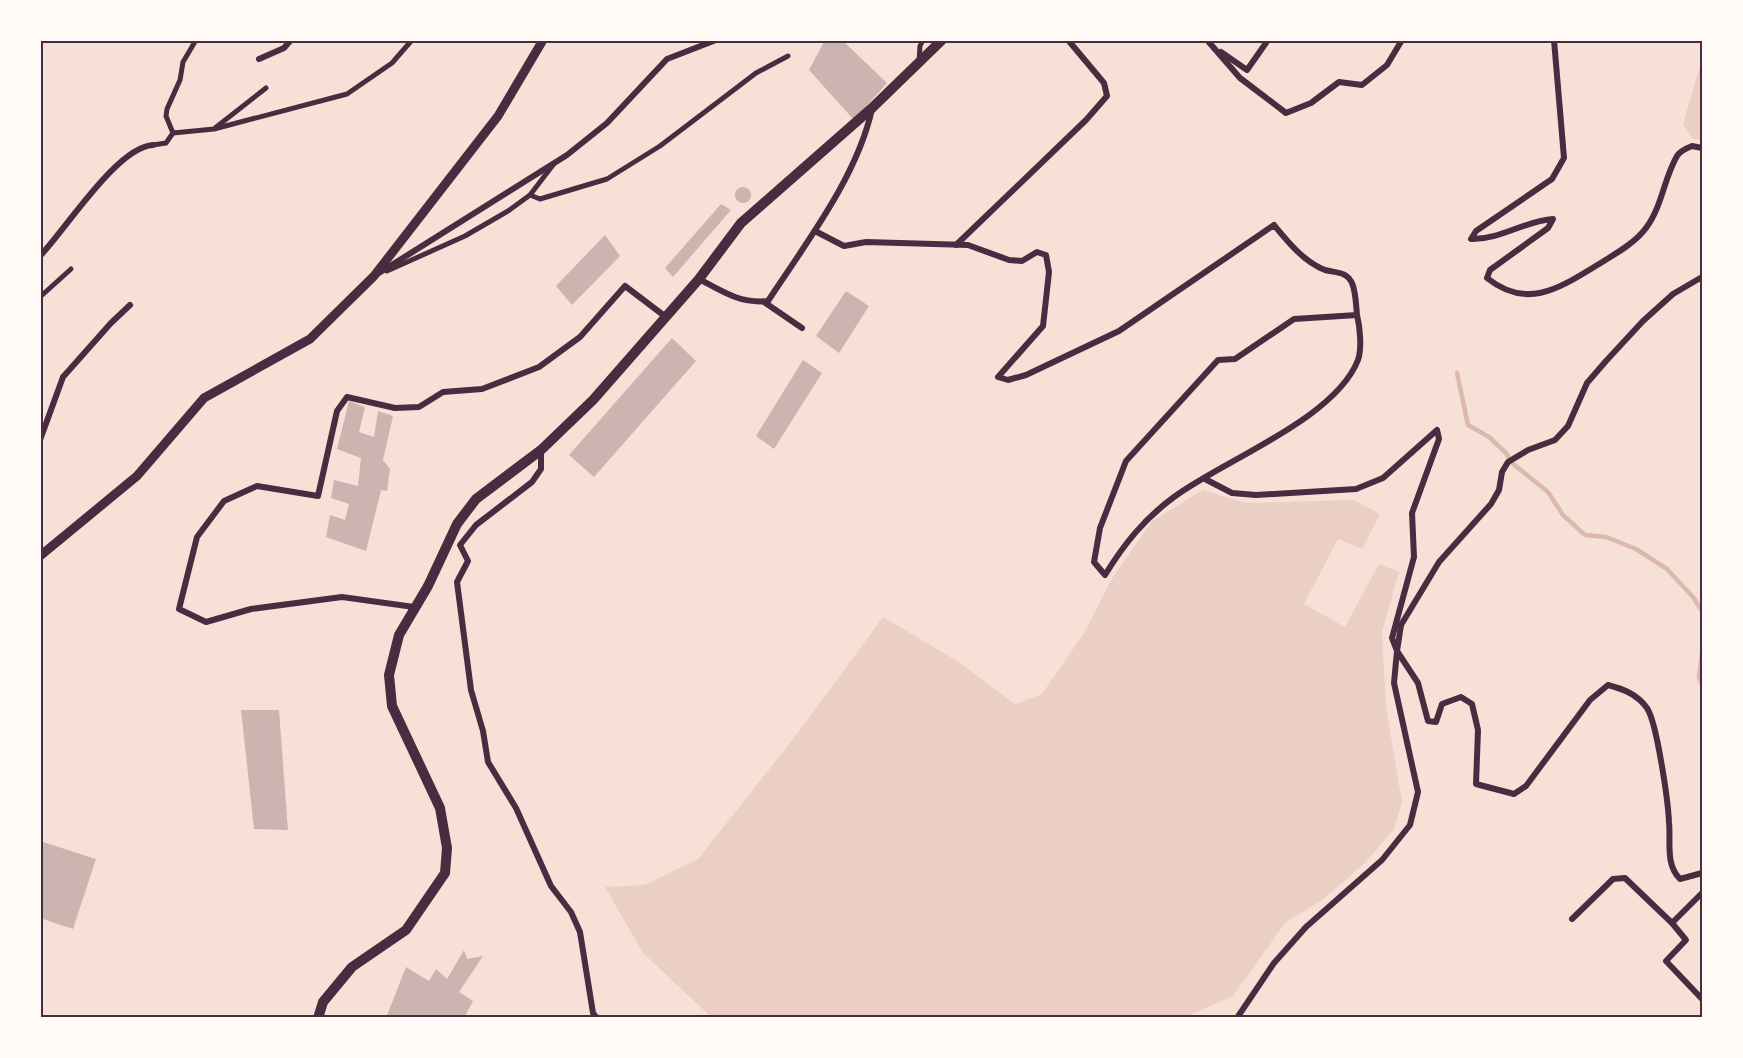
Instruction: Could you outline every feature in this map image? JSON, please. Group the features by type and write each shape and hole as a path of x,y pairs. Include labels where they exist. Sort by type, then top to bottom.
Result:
{"highway":[{"path":"318,1017 323,1002 352,968 406,930 445,873 447,848 440,808 392,706 390,690 394,647 428,586 450,535 466,511 488,489 541,450 593,400 699,279 741,223 872,108 942,40"}],"main road":[{"path":"40,556 137,476 204,398 310,339 374,276 498,116 543,40"}],"street":[{"path":"173,133 166,116 167,110 180,80 183,62 196,40"},
{"path":"259,59 284,48 291,40"},
{"path":"40,256 119,163 142,146 166,143 173,133 214,129 346,94 392,63 412,40"},
{"path":"374,276 554,164 607,123 667,59 716,40"},
{"path":"919,63 920,45 923,40"},
{"path":"955,245 1086,120 1107,96 1104,83 1068,40"},
{"path":"1209,43 1247,70 1268,40"},
{"path":"1209,43 1240,78 1286,113 1311,103 1339,82 1362,85 1387,65 1402,40"},
{"path":"1554,40 1564,158 1552,179 1476,231 1471,239 1483,240 1539,220 1553,219 1548,228 1490,270 1487,278 1500,288 1514,294 1528,295 1566,286 1619,251 1646,228 1678,154 1692,146 1702,148"},
{"path":"530,195 540,198 607,179 660,146 756,73 788,56"},
{"path":"214,129 266,88"},
{"path":"699,279 736,299 768,301 815,231 866,138 872,108"},
{"path":"374,276 465,236 530,195 554,164"},
{"path":"815,231 844,246 866,242 968,245 1009,260 1022,261 1037,252 1046,255 1049,272 1043,326 998,377 1008,380 1026,375 1119,331 1274,225 1293,248 1310,261 1326,270 1340,271 1352,283 1357,315 1359,358 1341,387 1301,419 1205,480 1176,495 1143,522 1121,549 1105,575 1094,562 1100,528 1126,461 1218,360 1235,358 1294,319 1357,315"},
{"path":"40,297 71,269"},
{"path":"1237,1017 1274,963 1306,927 1374,868 1410,825 1418,792 1394,682 1397,651 1401,624 1439,562 1491,504 1499,490 1502,472 1508,462 1527,450 1555,440 1568,426 1587,383 1606,361 1643,321 1673,294 1702,277"},
{"path":"414,608 342,597 251,609 206,622 179,609 197,537 225,501 257,486 318,496 337,411 347,397 395,408 419,407 443,392 482,389 539,367 580,337 625,286 666,317"},
{"path":"764,301 802,328"},
{"path":"40,440 63,377 130,305"},
{"path":"1205,480 1232,493 1256,495 1356,489 1383,478 1437,430 1439,439 1435,454 1412,513 1414,557 1392,638 1397,651 1418,683 1428,721 1436,722 1442,704 1461,697 1472,704 1478,730 1476,784 1514,794 1526,786 1590,700 1608,685 1629,691 1647,709 1657,736 1669,821 1669,852 1673,872 1680,879 1702,873"},
{"path":"541,450 541,469 532,482 476,525 460,545 468,561 457,582 471,690 483,731 488,762 516,808 551,886 570,912 580,932 593,1013 597,1017"},
{"path":"1572,919 1613,879 1625,878 1672,923 1686,940 1666,961 1702,999"},
{"path":"1672,923 1702,893"}],"shaded area":[{"path":"1702,59 1702,141 1692,138 1683,124"},
{"path":"1203,490 1246,503 1354,500 1380,514 1362,549 1338,539 1304,604 1345,627 1379,564 1399,572 1382,632 1386,707 1402,802 1394,829 1364,864 1322,900 1285,923 1233,996 1183,1018 711,1017 643,953 605,887 645,885 698,859 797,734 883,617 957,661 1015,704 1042,694 1084,633 1111,580 1152,521"}],"building":[{"path":"825,40 842,40 887,83 854,120 809,70"},
{"path":"740,187 746,187 751,195 749,201 740,203 735,198 735,192"},
{"path":"721,204 731,210 673,277 665,268"},
{"path":"605,235 620,256 572,305 556,286"},
{"path":"846,291 869,306 839,353 816,336"},
{"path":"672,338 696,361 594,477 569,455"},
{"path":"803,360 822,373 774,449 756,436"},
{"path":"349,401 365,407 359,432 374,437 378,411 393,416 383,460 390,469 387,491 381,490 366,551 326,537 330,515 345,520 349,504 331,498 334,480 358,486 361,458 337,449"},
{"path":"241,710 279,710 288,830 254,829"},
{"path":"40,841 96,859 73,929 40,918"},
{"path":"464,950 467,959 483,956 459,992 473,1001 464,1018 386,1018 406,967 429,981 436,969 447,979"}],"waterway":[{"path":"1457,373 1468,425 1489,437 1506,453 1512,463 1548,492 1563,515 1585,535 1606,537 1636,549 1667,569 1693,597 1702,611"},
{"path":"1702,653 1699,677 1702,684"}]}
